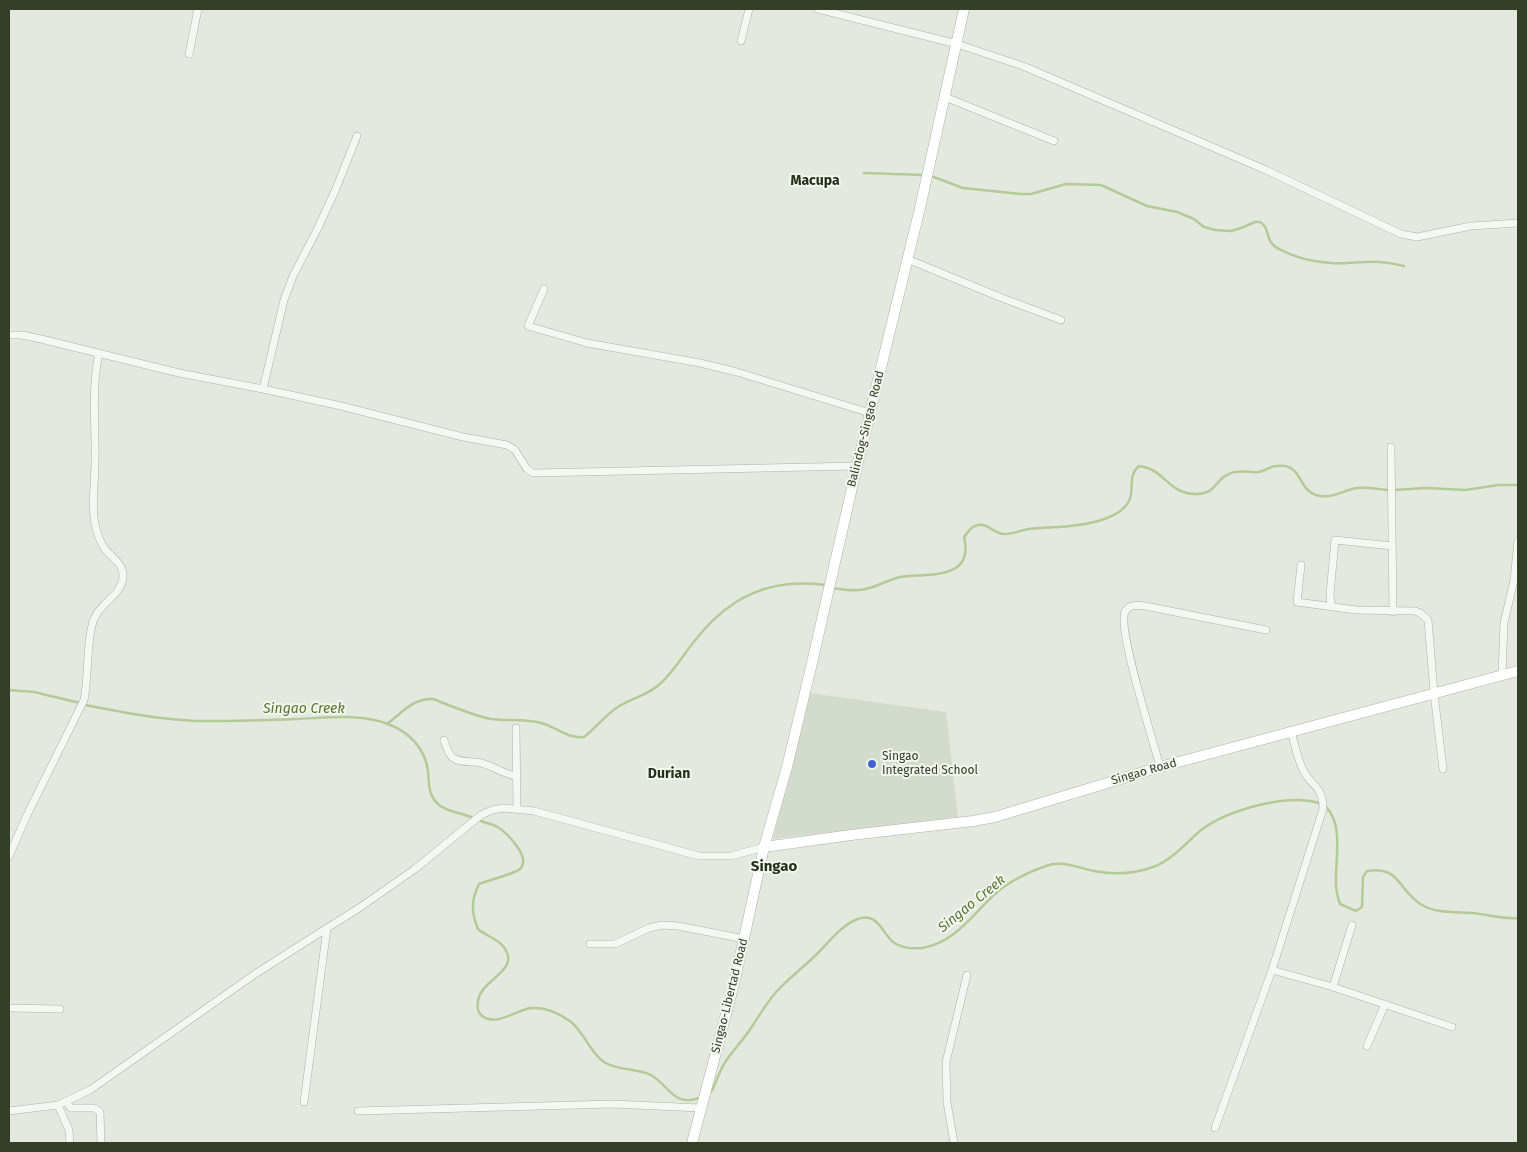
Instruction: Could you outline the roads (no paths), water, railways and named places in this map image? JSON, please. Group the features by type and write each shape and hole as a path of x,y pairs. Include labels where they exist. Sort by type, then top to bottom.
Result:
{"street":[{"path":"189,54 198,9"},
{"path":"741,41 749,9"},
{"path":"818,9 957,44 1023,66 1266,170 1401,234 1417,237 1472,226 1518,223"},
{"name":"Balindog-Singao Road","path":"764,847 794,737 945,97 964,9"},
{"path":"945,97 1054,141"},
{"path":"263,389 284,300 293,276 335,191 357,136"},
{"path":"907,259 1061,320"},
{"path":"544,289 528,326 587,343 700,363 737,372 870,413"},
{"path":"9,335 22,335 179,373 341,406 462,437 507,445 515,450 526,469 533,472 857,466"},
{"path":"9,856 27,815 84,700 87,686 91,628 101,607 116,592 123,576 122,568 105,550 99,539 93,515 95,462 94,378 99,353"},
{"path":"1391,447 1393,612"},
{"path":"1331,607 1330,594 1335,540 1392,546"},
{"path":"1502,675 1504,623 1514,580 1518,541"},
{"path":"1301,565 1297,602 1393,612 1415,611 1428,620 1443,770"},
{"path":"1160,767 1128,649 1124,618 1127,608 1145,606 1266,630"},
{"name":"Singao Road","path":"764,847 980,820 1160,767 1518,671"},
{"path":"516,728 517,808"},
{"path":"1215,1128 1272,970 1323,809 1320,790 1303,770 1291,732"},
{"path":"444,740 447,750 452,757 482,764 508,775 516,776"},
{"path":"9,1111 58,1105 90,1090 255,974 415,869 481,815 498,809 517,808 562,818 699,856 731,856 764,847"},
{"name":"Singao-Libertad Road","path":"692,1143 744,939 764,847"},
{"path":"590,944 614,944 649,928 662,925 678,926 744,939"},
{"path":"1334,987 1352,925"},
{"path":"304,1102 327,928"},
{"path":"1272,970 1334,987 1452,1027"},
{"path":"954,1143 947,1102 946,1062 967,975"},
{"path":"1366,1046 1385,1004"},
{"path":"9,1008 60,1009"},
{"path":"66,1102 71,1108 94,1108 100,1112 101,1143"},
{"path":"358,1111 612,1104 701,1108"},
{"path":"58,1105 68,1130 70,1143"}],"waterway":[{"path":"864,173 924,175"},
{"path":"931,176 963,188 1021,194 1031,194 1066,184 1101,185 1147,206 1177,212 1194,219 1204,227 1215,230 1231,231 1260,222 1266,228 1269,239 1274,246 1304,259 1331,263 1376,262 1404,266"},
{"path":"833,588 861,590 900,577 935,574 956,568 962,561 966,551 964,537 976,526 985,525 999,533 1006,534 1029,529 1066,527 1099,521 1114,515 1125,507 1131,496 1133,474 1139,466 1155,472 1178,490 1195,494 1207,492 1224,477 1233,473 1240,471 1259,472 1277,466 1291,468 1296,472 1306,488 1316,495 1332,496 1357,488 1387,490"},
{"path":"1394,490 1426,488 1466,490 1498,485 1518,485"},
{"path":"387,724 419,701 433,699 491,719 535,722 547,725 567,735 584,737 613,710 651,691 661,683 710,623 738,601 753,593 787,584 825,585"},
{"name":"Singao Creek","path":"9,690 34,692 80,703"},
{"name":"Singao Creek","path":"85,705 182,720 355,717 388,724 403,731 420,748 426,763 430,789 435,801 446,809 471,817"},
{"name":"Singao Creek","path":"710,1092 726,1062 773,995 840,930 855,920 870,918 880,925 891,941 902,946 922,948 935,945 966,924 1002,888 1040,868 1058,864 1109,873 1139,871 1160,864 1201,830 1226,816 1258,805 1275,802 1306,800 1319,803"},
{"name":"Singao Creek","path":"1326,807 1332,814 1337,833 1336,887 1340,904 1356,911 1362,907 1363,877 1367,871 1378,870 1393,876 1414,900 1429,908 1503,918 1518,918"},
{"name":"Singao Creek","path":"481,821 496,826 506,834 516,845 523,858 523,864 520,869 479,884 474,895 473,912 478,929 503,946 508,955 508,962 505,968 481,993 477,1005 481,1015 493,1020 531,1008 552,1011 570,1021 580,1031 595,1054 609,1065 651,1075 677,1098 683,1100 699,1098"}],"place":[{"name":"Singao Integrated School","path":"872,764"}],"district":[{"name":"Macupa","path":"815,181"},
{"name":"Durian","path":"669,774"},
{"name":"Singao","path":"774,867"}]}
